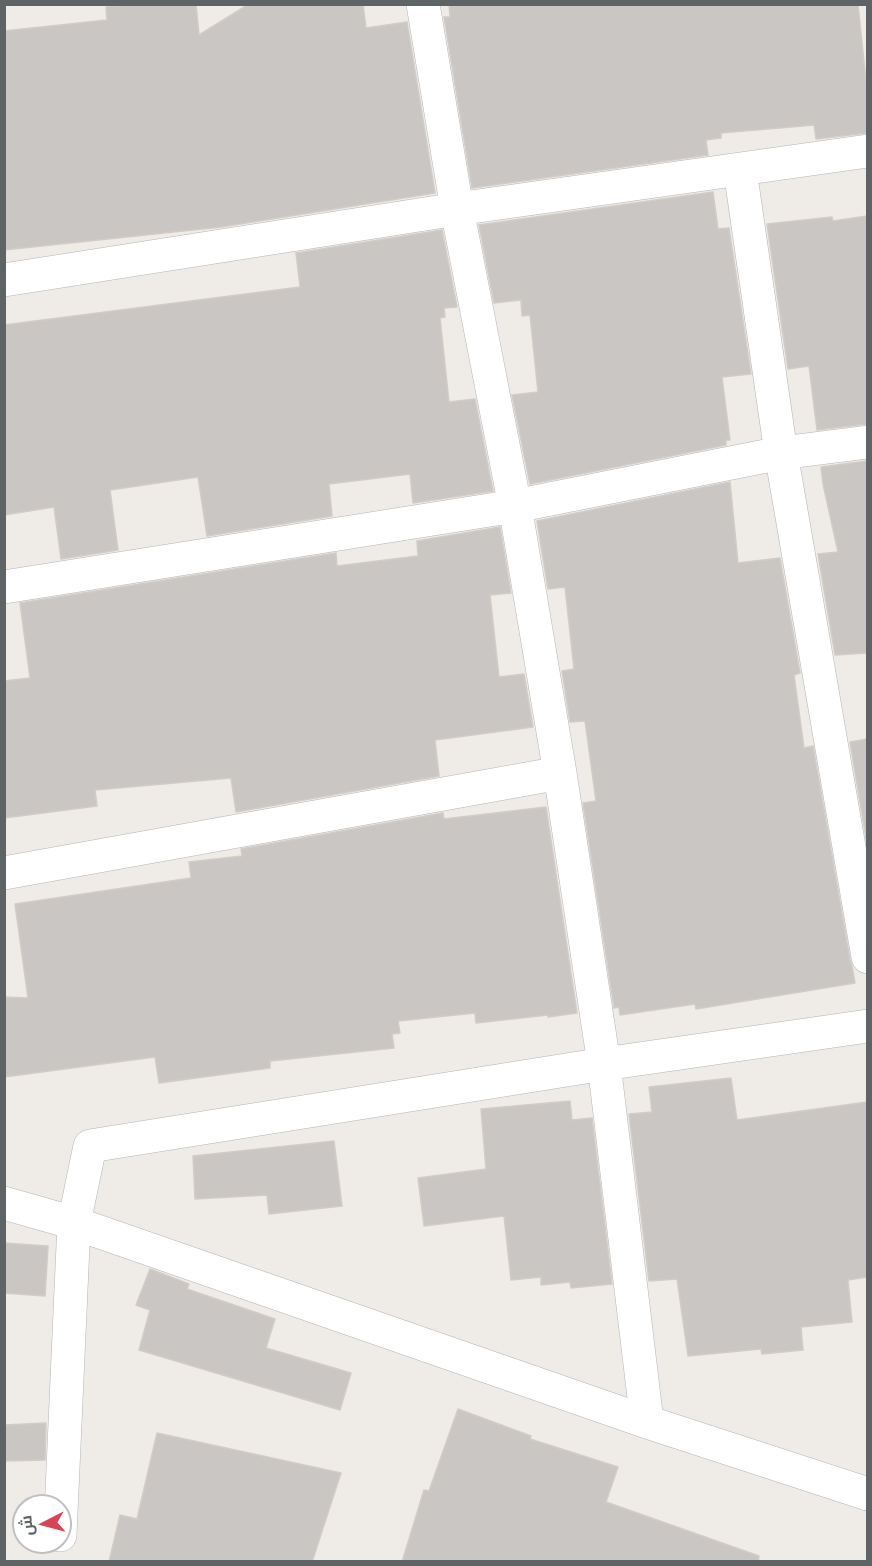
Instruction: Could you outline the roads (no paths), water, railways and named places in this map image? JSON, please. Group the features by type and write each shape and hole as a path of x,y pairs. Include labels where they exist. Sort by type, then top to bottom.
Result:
{"street":[{"path":"423,4 456,209 515,506 560,773 604,1064 647,1422"},
{"path":"4,280 456,209 867,151"},
{"path":"740,170 781,453 867,957"},
{"path":"4,587 515,506 781,453 867,442"},
{"path":"4,873 560,773"},
{"path":"62,1494 74,1223 90,1146 604,1064 867,1026"},
{"path":"4,1203 74,1223 647,1422 867,1494"}]}
